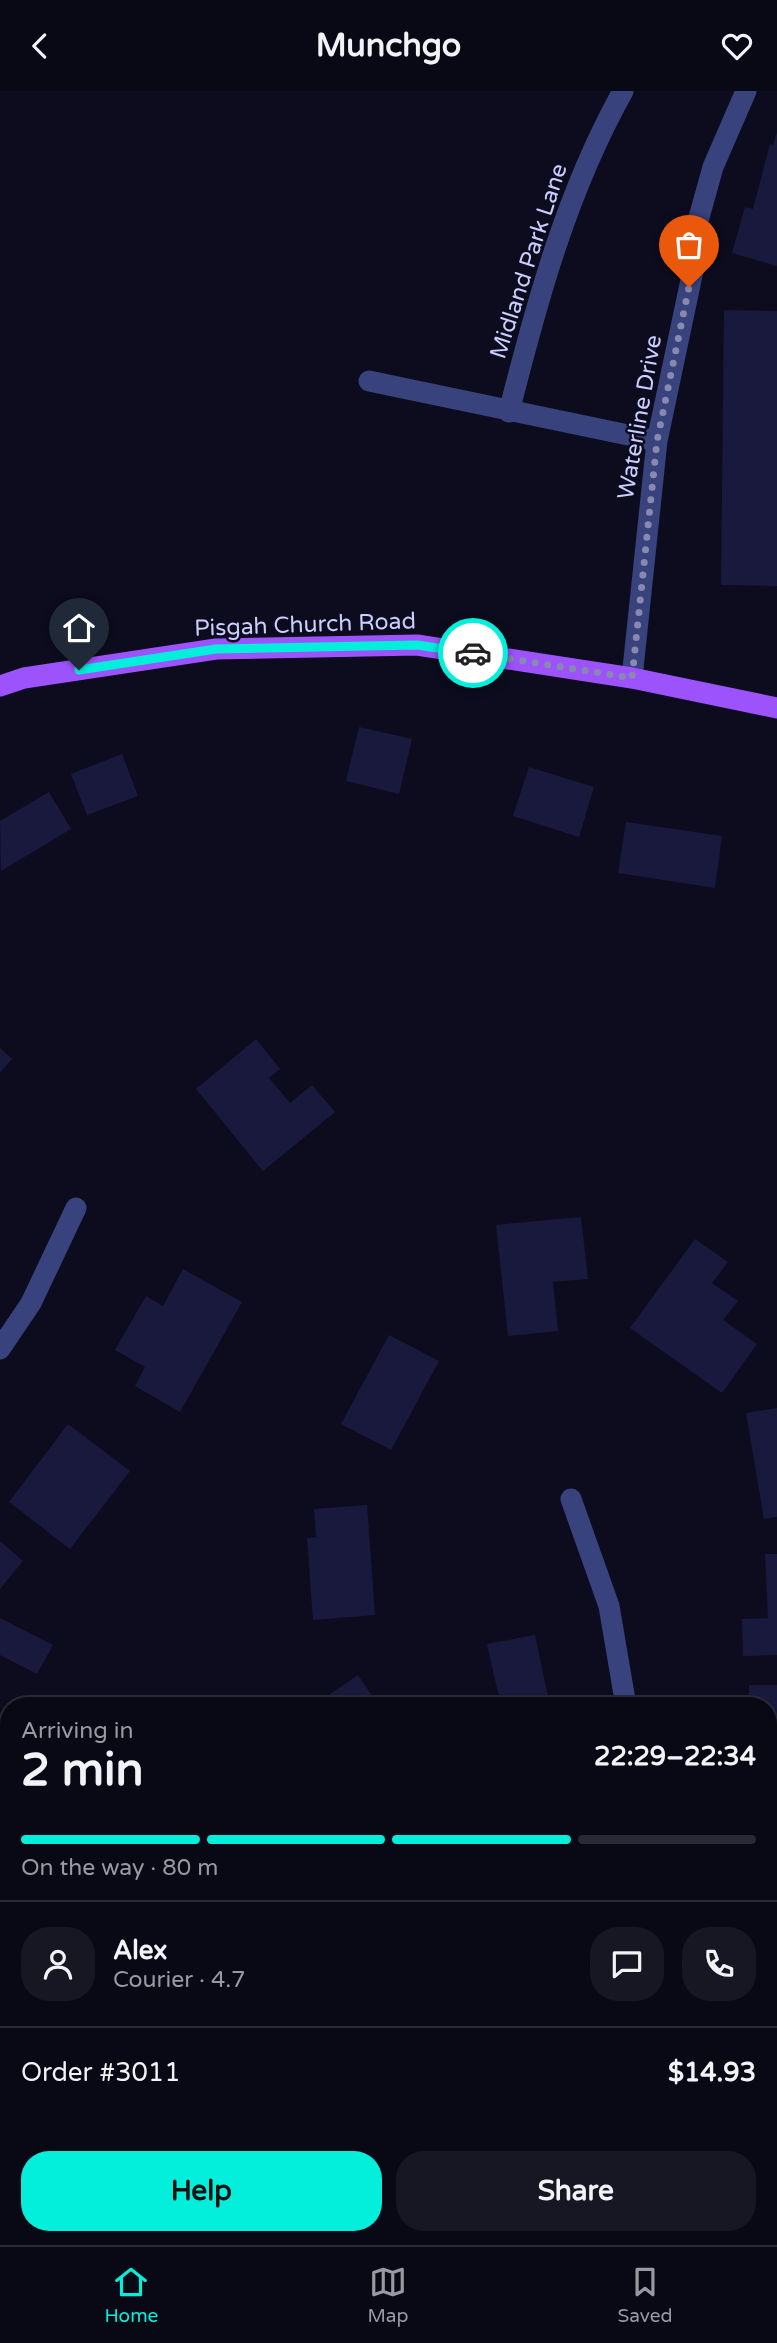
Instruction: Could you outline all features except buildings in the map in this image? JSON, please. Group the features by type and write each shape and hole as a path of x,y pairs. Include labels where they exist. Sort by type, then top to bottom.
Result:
{"main road":[{"name":"Pisgah Church Road","path":"0,686 24,678 216,649 417,645 632,678 777,708"}],"street":[{"name":"Midland Park Lane","path":"509,412 535,310 558,239 589,158 623,91"},
{"name":"Waterline Drive","path":"632,678 657,441 695,261 698,221 713,167 746,91"},
{"path":"369,381 657,441"},
{"path":"0,1349 31,1303 76,1208"},
{"path":"571,1499 609,1606 624,1697"}],"way so far":[{"path":"473,653 632,678 657,441 689,287"}],"route":[{"path":"79,670 216,649 417,645 473,653"}]}
